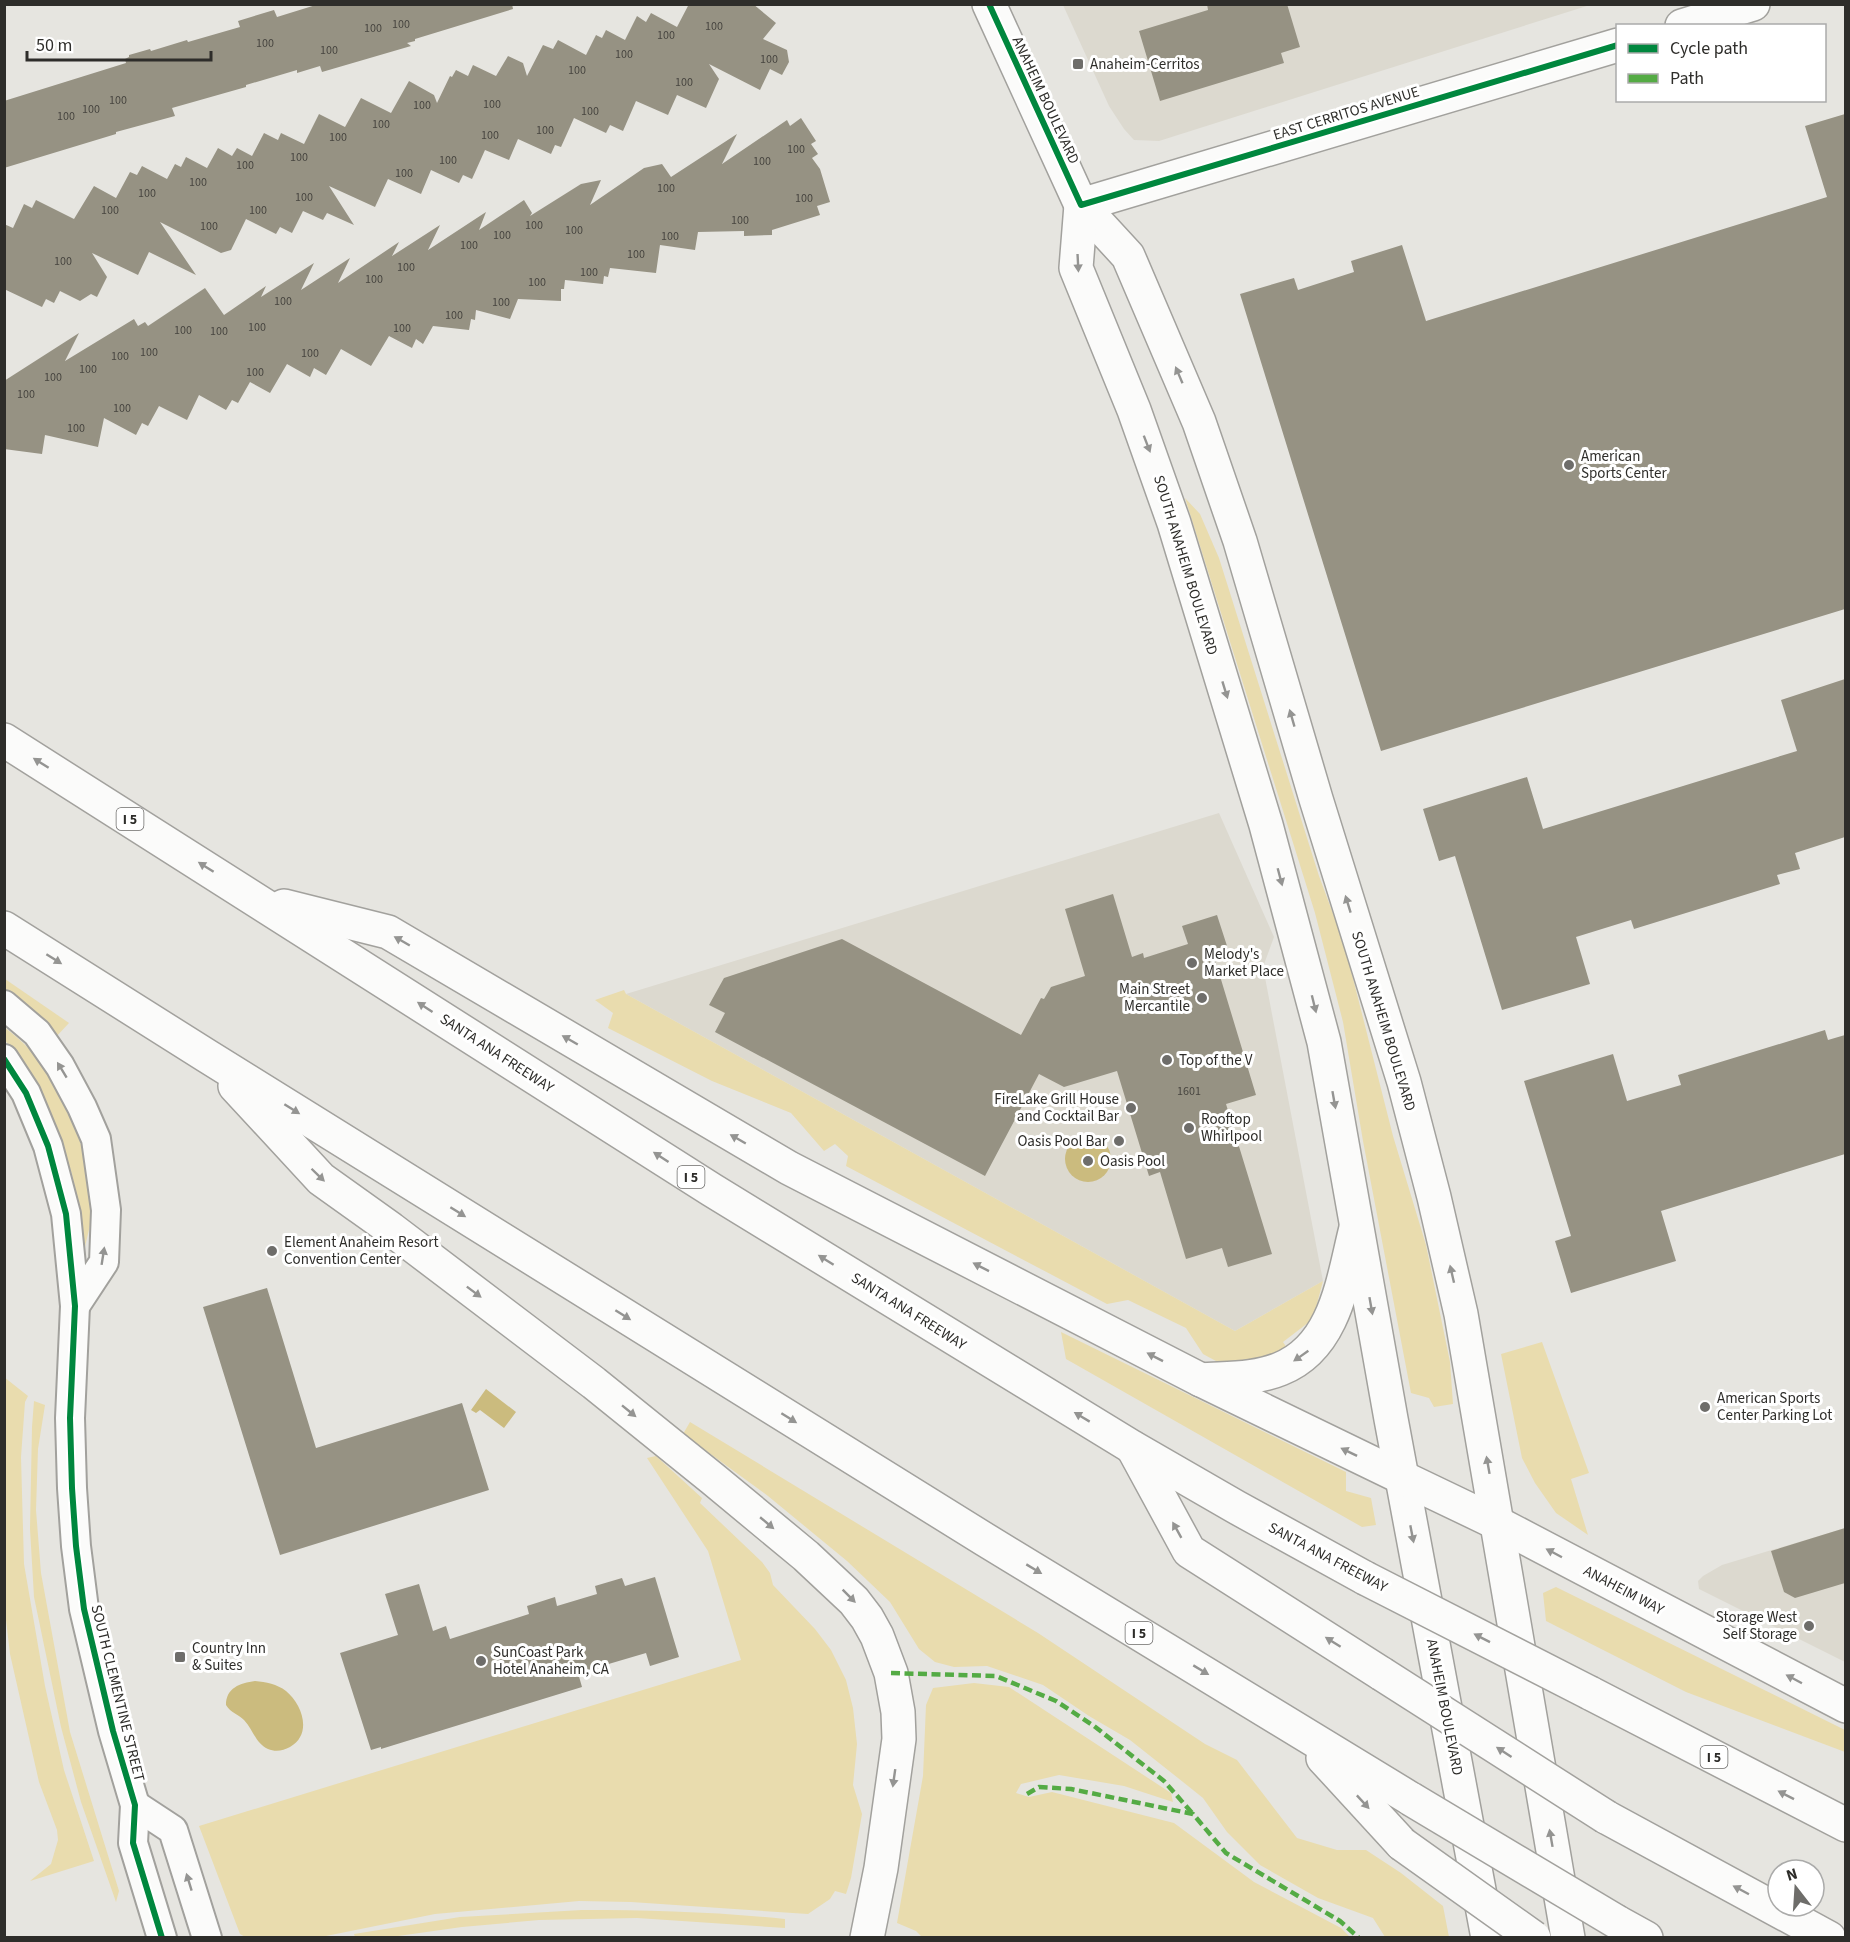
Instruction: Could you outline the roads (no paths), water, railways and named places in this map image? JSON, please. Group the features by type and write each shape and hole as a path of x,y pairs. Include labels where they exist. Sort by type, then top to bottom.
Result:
{"main road":[{"name":"ANAHEIM BOULEVARD","path":"989,4 1082,205 1128,256 1199,422 1235,527"},
{"path":"1688,24 1753,4"},
{"name":"EAST CERRITOS AVENUE","path":"1082,205 1616,45"},
{"name":"SOUTH ANAHEIM BOULEVARD","path":"1082,205 1076,268 1157,470 1263,813 1324,1042 1356,1228"},
{"name":"SOUTH ANAHEIM BOULEVARD","path":"1235,527 1404,1082 1461,1314 1497,1523"},
{"name":"SANTA ANA FREEWAY","path":"4,740 712,1190 1132,1447 1365,1578 1843,1823"},
{"name":"ANAHEIM WAY","path":"255,898 388,932 789,1168 1201,1380 1497,1523 1845,1706"},
{"name":"I 5","path":"4,928 984,1539 1411,1799 1646,1938"},
{"path":"207,1056 321,1179 391,1229 575,1369 713,1479 806,1556 854,1601 867,1618 891,1673 898,1712 899,1738 881,1868 867,1938"},
{"path":"1201,1380 1247,1377 1280,1369 1309,1350 1317,1342 1335,1312 1356,1228"},
{"path":"1356,1228 1401,1477"},
{"path":"1132,1447 1189,1551 1606,1817 1829,1938"},
{"name":"ANAHEIM BOULEVARD","path":"1401,1477 1488,1938"},
{"path":"1497,1523 1568,1938"},
{"path":"1295,1728 1402,1844 1534,1938"}],"street":[{"path":"4,1005 37,1033 60,1066 96,1139 106,1210 104,1262 75,1306"},
{"name":"SOUTH CLEMENTINE STREET","path":"4,1059 26,1093 48,1146 66,1214 75,1306 70,1418 72,1488 84,1609 113,1731 135,1805 133,1843 162,1938"},
{"path":"135,1805 173,1830 207,1938"}],"place":[{"name":"Anaheim-Cerritos","path":"1078,64"},
{"name":"American Sports Center","path":"1569,465"},
{"name":"Melody's Market Place","path":"1192,963"},
{"name":"Main Street Mercantile","path":"1202,998"},
{"name":"Top of the V","path":"1167,1060"},
{"name":"FireLake Grill House and Cocktail Bar","path":"1131,1108"},
{"name":"Rooftop Whirlpool","path":"1189,1128"},
{"name":"Oasis Pool Bar","path":"1119,1141"},
{"name":"Oasis Pool","path":"1088,1161"},
{"name":"Element Anaheim Resort Convention Center","path":"272,1251"},
{"name":"American Sports Center Parking Lot","path":"1705,1407"},
{"name":"Storage West Self Storage","path":"1809,1626"},
{"name":"Country Inn & Suites","path":"180,1657"},
{"name":"SunCoast Park Hotel Anaheim, CA","path":"481,1661"}]}
